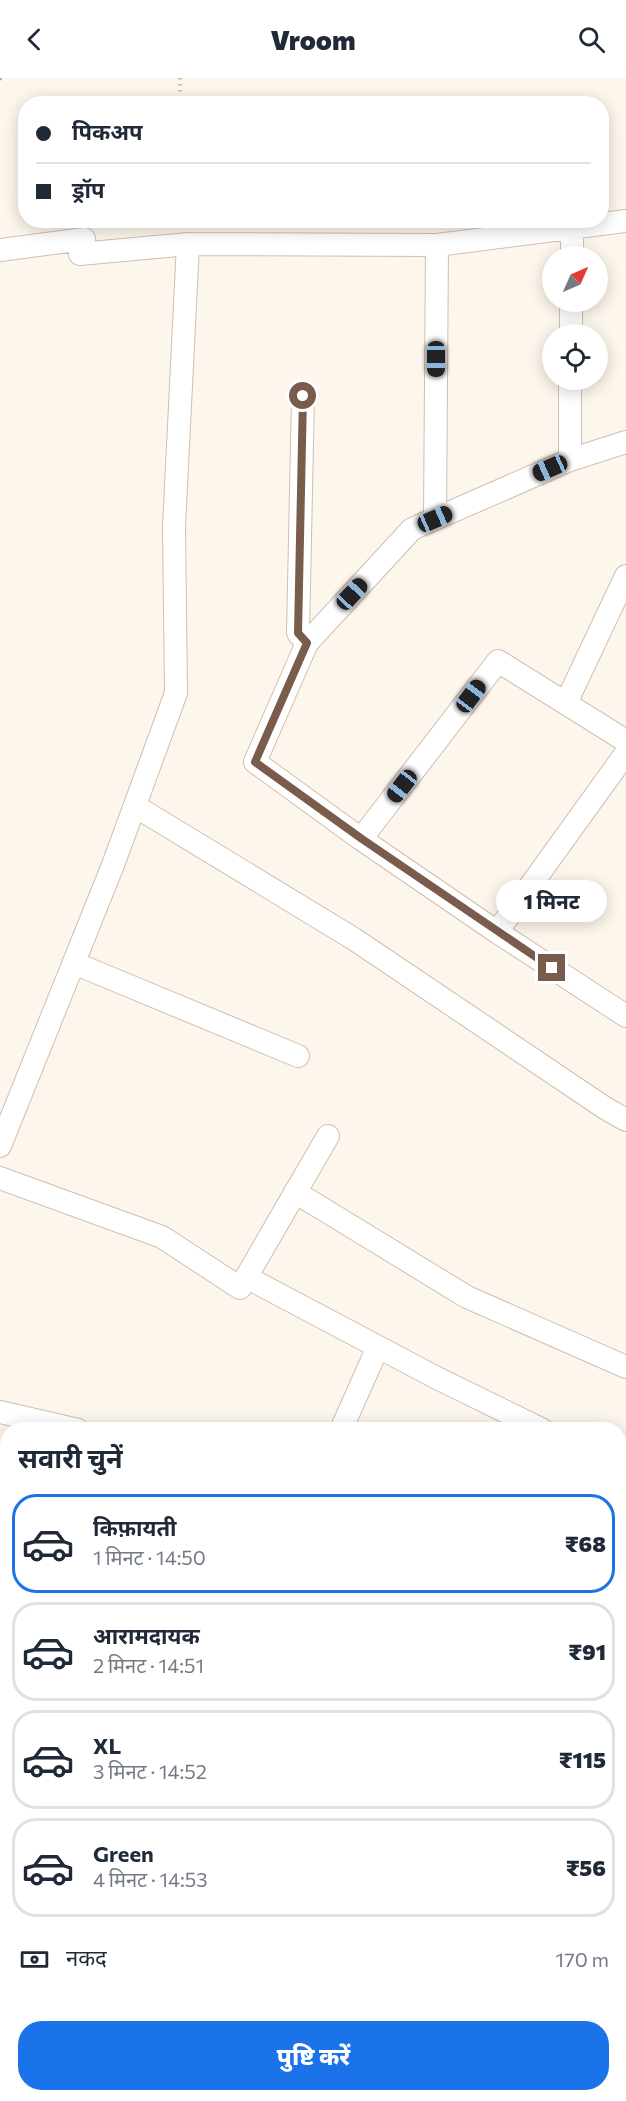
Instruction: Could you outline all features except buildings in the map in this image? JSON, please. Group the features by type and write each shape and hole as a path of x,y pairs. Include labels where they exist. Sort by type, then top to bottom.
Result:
{"street":[{"path":"609,223 626,221"},
{"path":"0,250 84,239 80,254 188,244 437,245 564,228"},
{"path":"572,228 572,246"},
{"path":"0,1146 135,806 176,693 174,527 188,244"},
{"path":"435,519 437,245"},
{"path":"570,390 570,460"},
{"path":"303,396 298,633 307,643"},
{"path":"626,442 570,460 412,529 307,643 255,762 497,932 626,1016"},
{"path":"566,704 626,576"},
{"path":"362,839 498,661 626,741"},
{"path":"497,932 626,753"},
{"path":"135,806 354,939 626,1120"},
{"path":"74,963 298,1056"},
{"path":"0,1178 162,1237 240,1288 328,1136"},
{"path":"295,1192 467,1297 626,1367"},
{"path":"246,1277 527,1422"},
{"path":"344,1422 378,1347"},
{"path":"0,1412 43,1422"}],"path":[{"path":"180,78 180,96"}],"route":[{"path":"303,396 298,633 307,643 255,762 362,839 552,968"}]}
